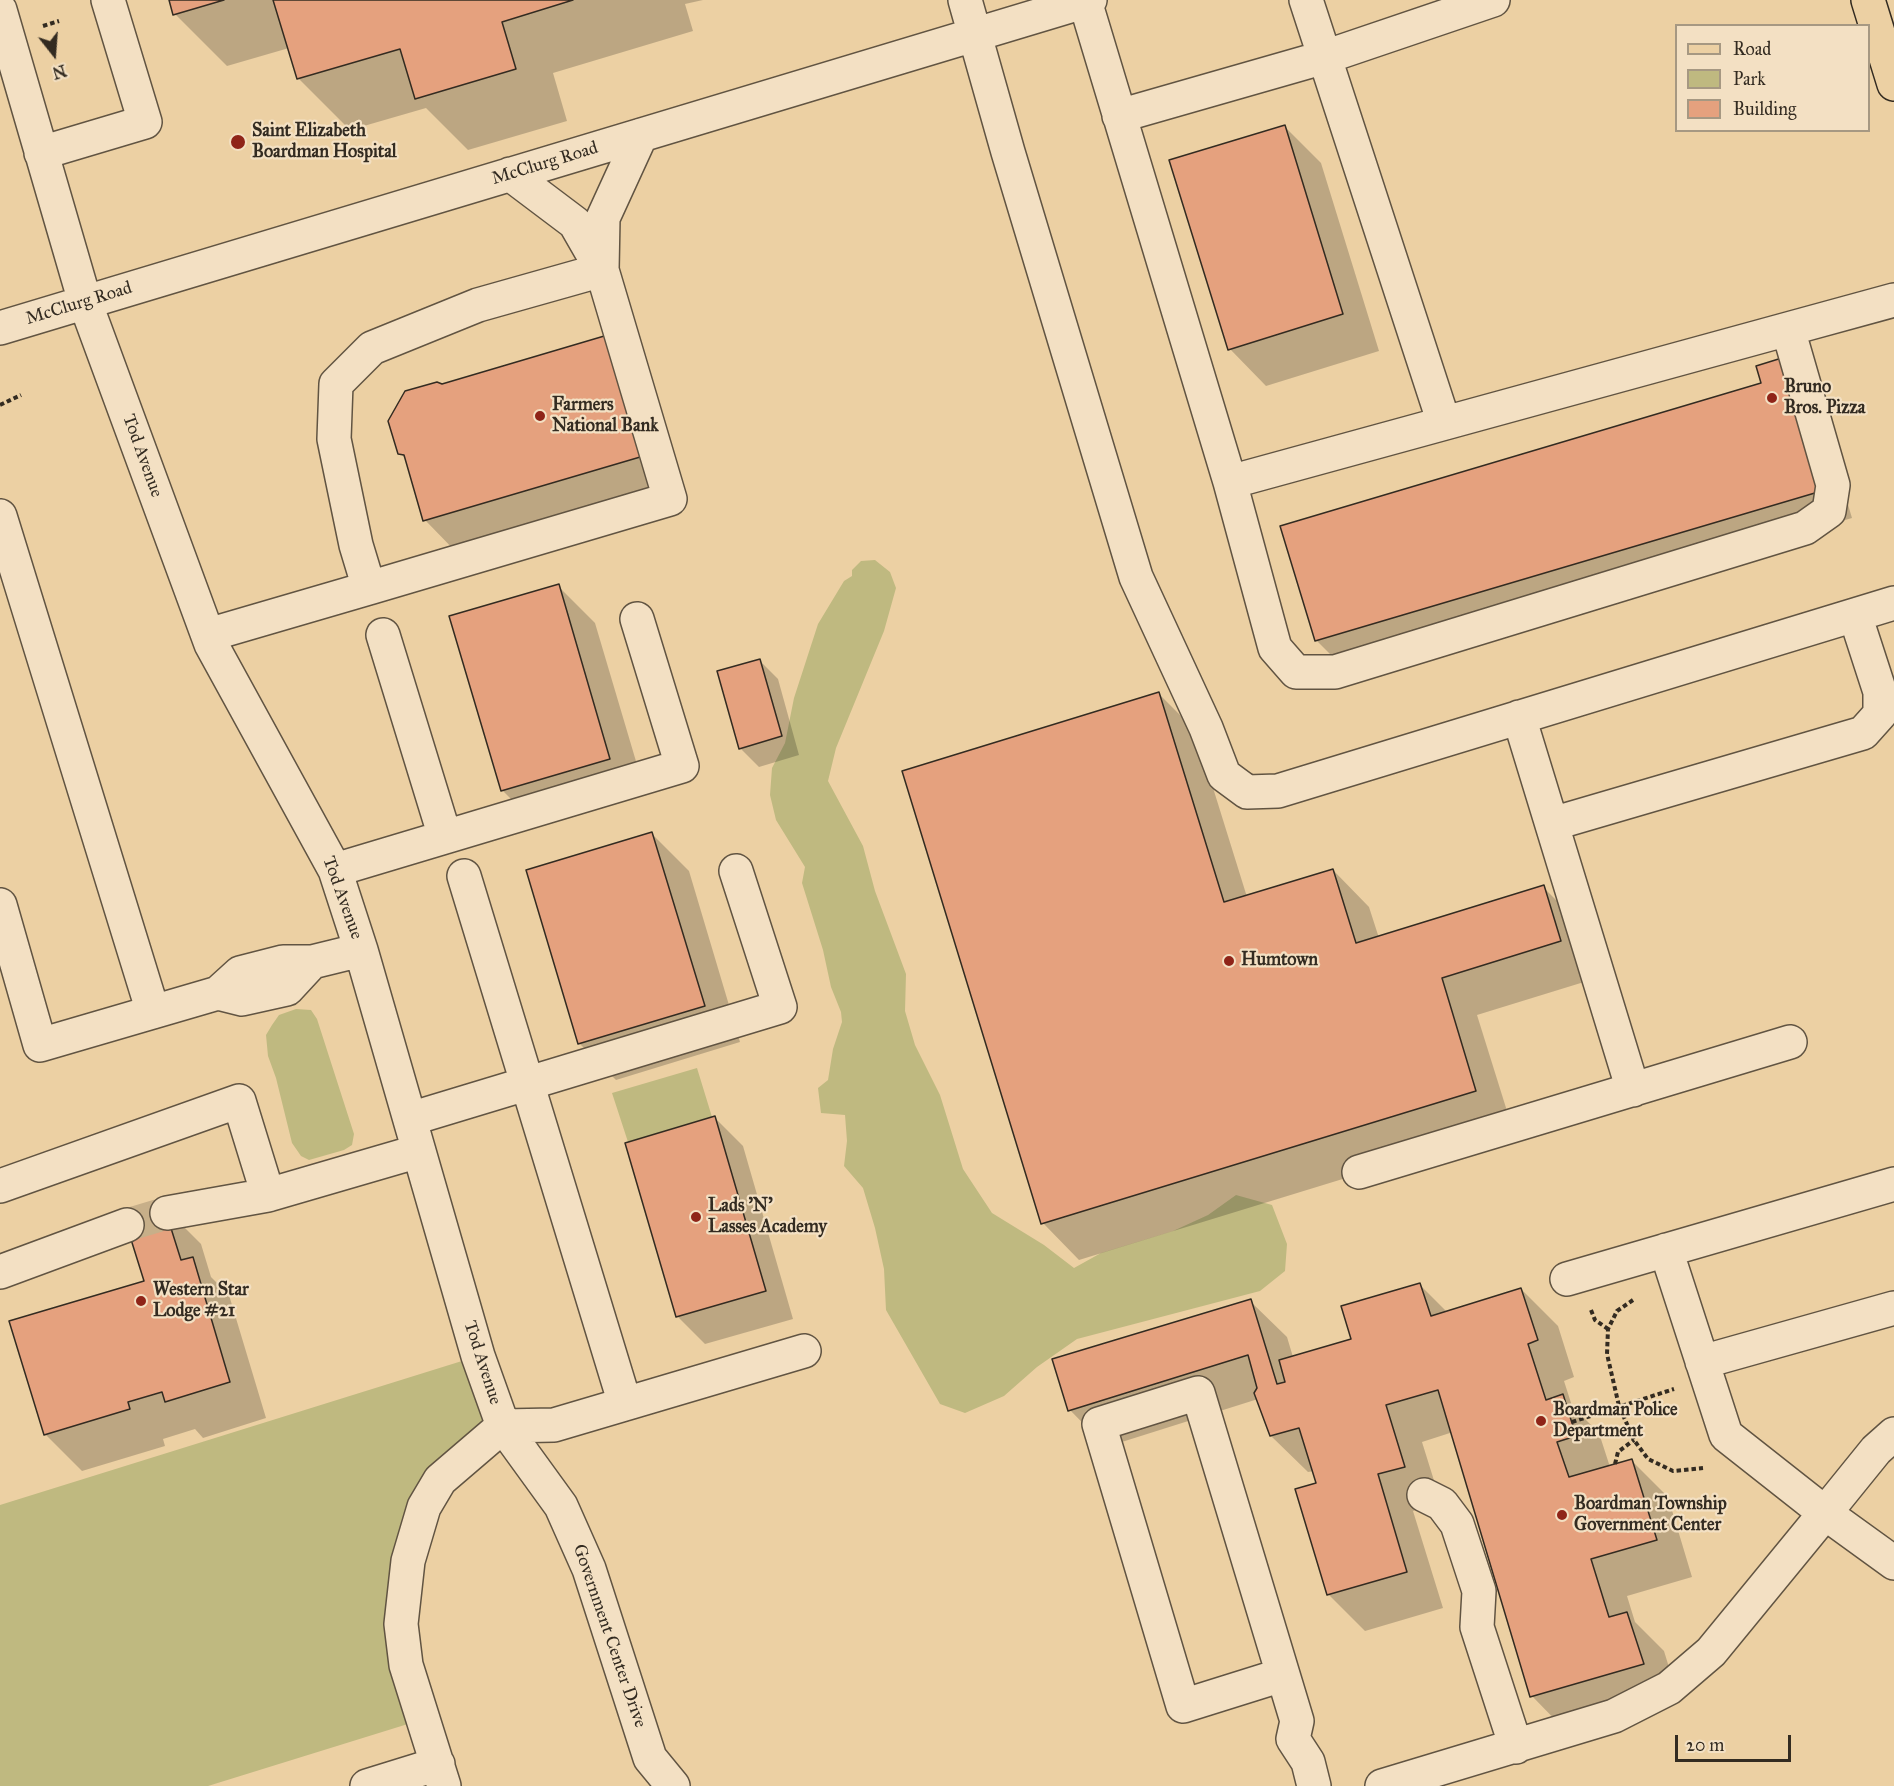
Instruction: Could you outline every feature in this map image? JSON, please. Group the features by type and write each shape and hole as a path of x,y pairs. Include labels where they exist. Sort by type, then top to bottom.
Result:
{"main road":[{"path":"1868,0 1894,84"}],"street":[{"path":"41,153 145,122 108,0"},
{"path":"964,0 1136,577 1206,728 1224,775 1247,792 1278,791 1894,603"},
{"path":"1306,0 1444,423"},
{"path":"1119,116 1325,57 1438,8 1493,0"},
{"path":"1087,1 1119,116 1230,482 1275,648 1296,672 1335,672 1805,528 1829,511 1833,485 1788,329"},
{"name":"McClurg Road","path":"0,328 1087,1"},
{"name":"Tod Avenue","path":"0,10 85,302 211,644 335,870 361,950 478,1356 503,1426 440,1480 424,1507 408,1561 401,1624 406,1665 441,1775"},
{"path":"602,270 603,218 641,135"},
{"path":"208,634 670,499 602,270 575,223 510,174"},
{"path":"369,588 356,545 334,439 336,384 372,348 478,305 602,270"},
{"path":"1230,482 1894,300"},
{"path":"0,516 153,1012"},
{"path":"1552,824 1863,733 1880,714 1880,692 1855,615"},
{"path":"335,870 682,766 637,619"},
{"path":"383,635 445,837"},
{"path":"1519,717 1633,1090"},
{"path":"410,1119 780,1007 736,871"},
{"path":"464,876 626,1404"},
{"path":"0,905 40,1046 218,993 242,999 287,989 312,962 361,950"},
{"path":"1359,1172 1790,1042"},
{"path":"0,1186 239,1101 268,1195"},
{"path":"167,1213 268,1195 419,1151"},
{"path":"1567,1279 1669,1259 1894,1184"},
{"path":"0,1272 127,1225"},
{"path":"1669,1259 1726,1435 1825,1513 1894,1563"},
{"path":"1705,1370 1894,1308"},
{"path":"503,1426 554,1425 804,1351"},
{"path":"1282,1675 1183,1706 1099,1424 1198,1393 1297,1721 1293,1740 1311,1774"},
{"name":"Government Center Drive","path":"503,1426 561,1506 589,1569 650,1758 673,1786"},
{"path":"1382,1786 1614,1716 1669,1688 1711,1652 1876,1450 1894,1434"},
{"path":"1424,1495 1442,1504 1457,1524 1479,1591 1477,1627 1516,1747"},
{"path":"367,1786 441,1775"}],"path":[{"path":"42,26 59,21"},
{"path":"0,405 21,395"},
{"path":"1669,1259 1648,1289 1617,1311 1608,1329 1607,1354 1620,1406 1634,1440 1648,1459 1673,1471 1703,1468"},
{"path":"1572,1422 1620,1406 1705,1370"},
{"path":"1616,1464 1618,1452 1634,1440"}],"green space":[{"path":"875,560 890,572 896,588 884,631 836,748 828,781 863,846 875,891 906,974 905,1011 915,1045 940,1095 963,1169 992,1213 1044,1245 1074,1268 1101,1253 1173,1231 1208,1215 1236,1195 1272,1205 1287,1244 1285,1271 1260,1291 1077,1339 1037,1367 1004,1396 965,1413 940,1404 886,1310 884,1269 875,1228 863,1188 844,1166 847,1141 845,1115 821,1113 818,1088 828,1080 833,1049 842,1022 841,1012 831,987 823,950 802,883 805,867 776,820 770,795 772,768 785,743 794,698 818,624 844,581 852,576 852,570 861,561"},
{"path":"296,1009 311,1010 317,1019 354,1134 352,1145 344,1150 309,1160 301,1156 292,1143 276,1078 268,1056 266,1035 279,1015"},
{"path":"697,1068 712,1117 628,1142 612,1093"},
{"path":"478,1356 503,1426 440,1480 408,1561 424,1719 208,1786 0,1786 0,1505"}],"building":[{"path":"169,0 224,0 173,15"},
{"path":"273,0 573,0 502,22 516,69 415,99 400,49 297,79"},
{"path":"1285,125 1343,314 1228,350 1169,160"},
{"path":"611,334 647,455 423,521 404,455 398,454 388,421 405,391 437,382 442,384"},
{"path":"1785,357 1825,490 1315,641 1280,526 1761,383 1756,366"},
{"path":"559,584 610,759 501,791 449,616"},
{"path":"760,659 782,736 739,749 717,671"},
{"name":"Humtown","path":"1159,692 1224,902 1333,869 1356,943 1544,885 1561,941 1442,978 1476,1091 1041,1224 902,771"},
{"path":"652,832 705,1006 578,1044 526,870"},
{"name":"Lads 'N' Lasses Academy","path":"715,1116 766,1291 676,1317 625,1143"},
{"name":"Western Star Lodge #21","path":"164,1206 181,1260 193,1257 230,1382 165,1402 162,1392 128,1402 130,1409 44,1435 9,1321 144,1281 124,1217"},
{"name":"Boardman Township Government Center","path":"1420,1283 1431,1316 1521,1288 1538,1340 1528,1344 1546,1400 1563,1394 1576,1436 1557,1442 1569,1477 1632,1459 1657,1540 1591,1559 1609,1617 1627,1612 1644,1664 1530,1697 1438,1390 1386,1405 1405,1467 1378,1474 1407,1572 1327,1595 1295,1489 1316,1483 1299,1428 1270,1436 1254,1393 1257,1388 1248,1355 1068,1411 1052,1359 1251,1299 1277,1384 1285,1382 1279,1360 1351,1339 1341,1306"}],"tunnel":[{"path":"127,1225 167,1213"}],"place":[{"name":"Saint Elizabeth Boardman Hospital","path":"238,142"},
{"name":"Bruno Bros. Pizza","path":"1772,398"},
{"name":"Farmers National Bank","path":"540,416"},
{"name":"Humtown","path":"1229,961"},
{"name":"Lads 'N' Lasses Academy","path":"696,1217"},
{"name":"Western Star Lodge #21","path":"141,1301"},
{"name":"Boardman Police Department","path":"1541,1421"},
{"name":"Boardman Township Government Center","path":"1562,1515"}]}
